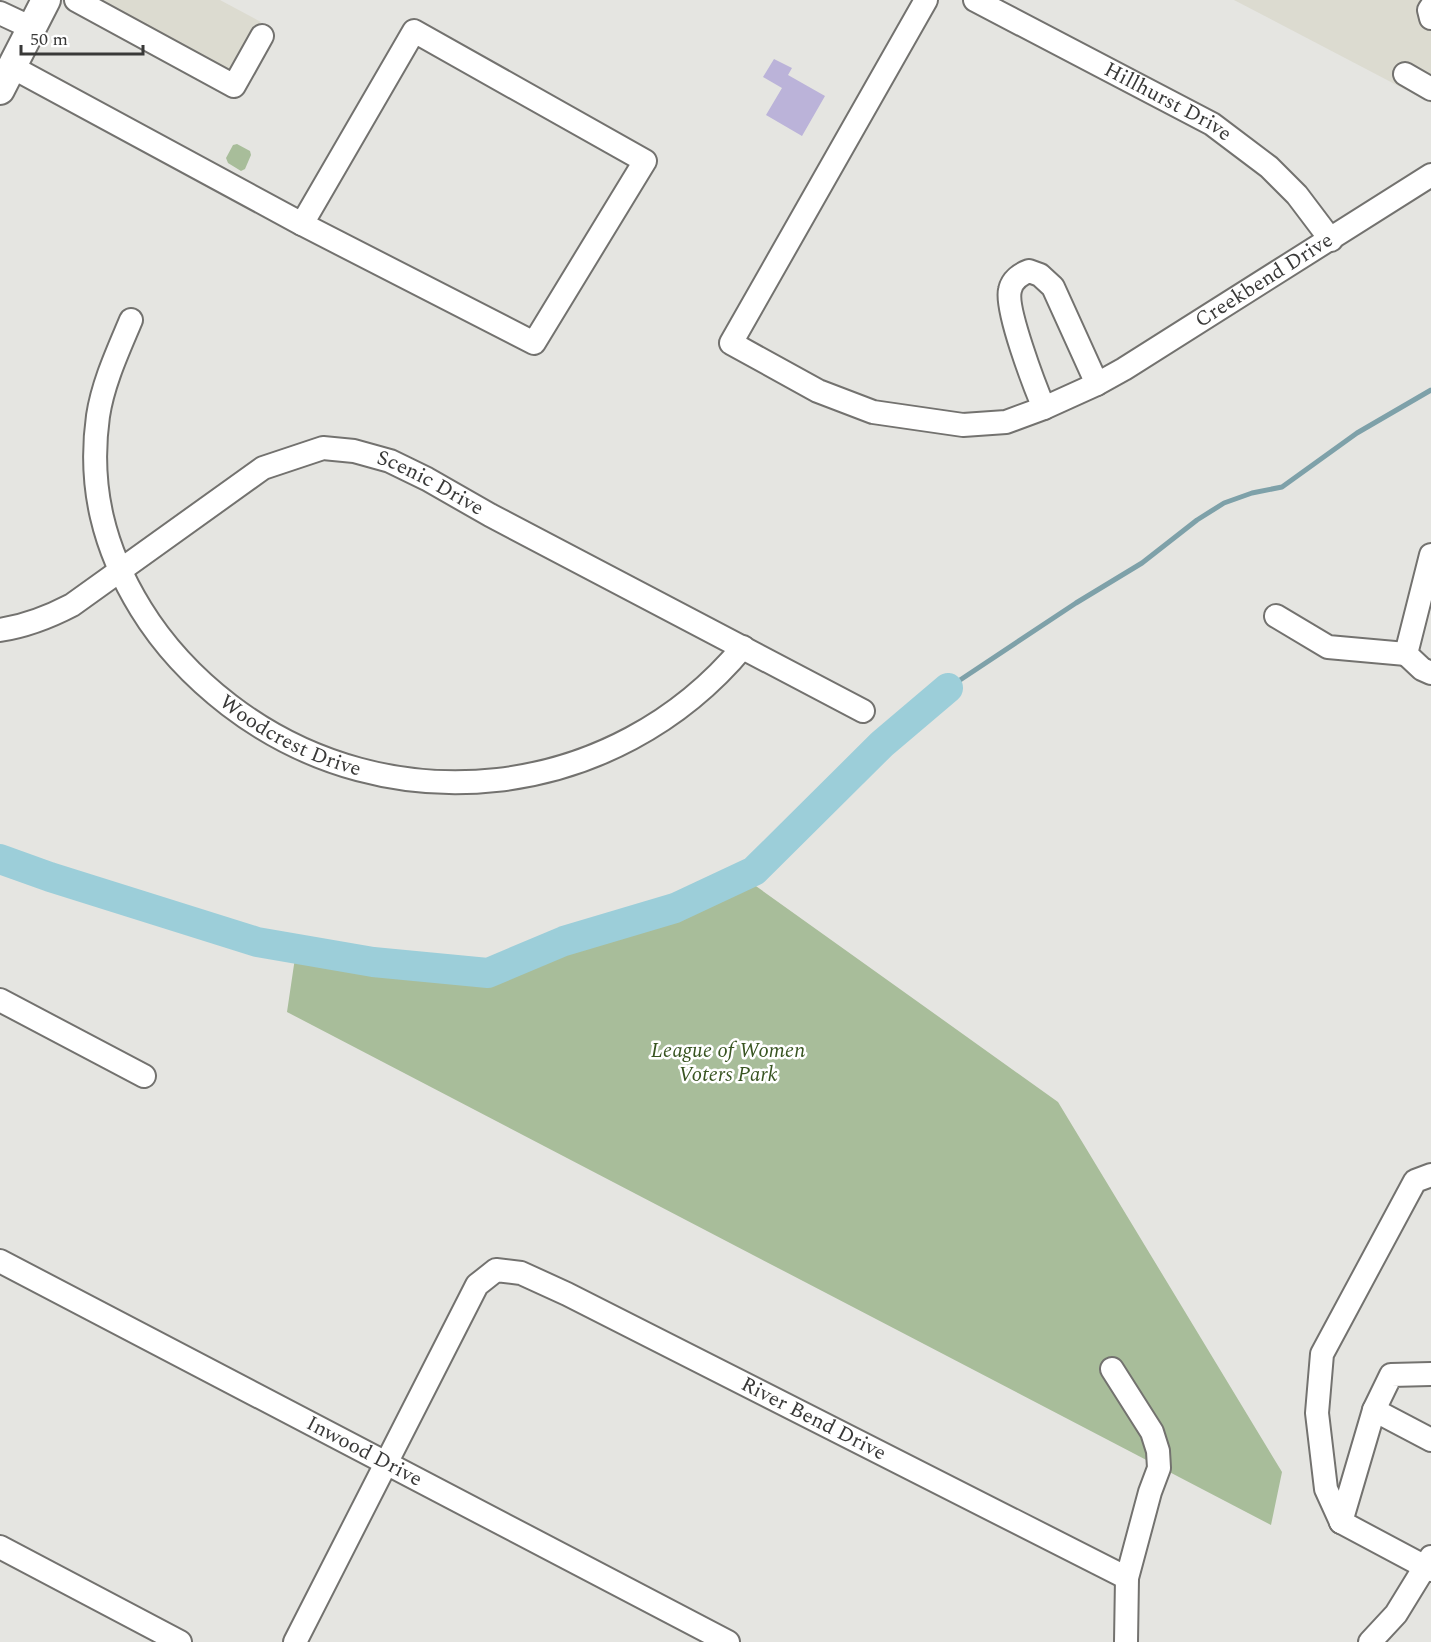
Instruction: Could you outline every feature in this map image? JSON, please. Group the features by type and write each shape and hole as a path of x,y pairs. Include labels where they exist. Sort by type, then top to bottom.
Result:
{"main road":[{"path":"6,79 46,0"}],"street":[{"path":"76,0 234,86 261,36"},
{"name":"Creekbend Drive","path":"926,0 731,343 818,391 873,412 963,425 1006,422 1044,408 1097,384 1431,176"},
{"name":"Hillhurst Drive","path":"975,0 1212,124 1269,167 1297,195 1331,240"},
{"path":"1431,7 1429,10 1431,18"},
{"path":"0,13 32,28"},
{"path":"6,79 302,224 534,343 645,160 414,32 302,224"},
{"path":"1405,74 1431,89"},
{"path":"1044,408 1010,306 1010,288 1018,275 1029,271 1040,274 1053,287 1097,384"},
{"name":"Woodcrest Drive","path":"131,320 105,385 98,414 95,471 99,511 109,543 129,590 166,646 208,689 251,722 314,755 383,777 415,782 489,781 551,770 582,761 613,748 666,719 721,673 743,647"},
{"name":"Scenic Drive","path":"0,630 20,627 51,616 72,605 263,468 323,448 354,451 390,461 427,479 490,515 863,711"},
{"path":"1406,654 1431,555"},
{"path":"1276,616 1328,647 1406,654 1422,669 1431,673"},
{"path":"0,1000 144,1076"},
{"path":"1370,1642 1396,1614 1429,1564 1341,1522 1326,1490 1317,1413 1322,1354 1415,1180 1431,1175"},
{"name":"Inwood Drive","path":"0,1261 728,1642"},
{"name":"River Bend Drive","path":"385,1463 478,1282 496,1270 521,1272 1127,1578"},
{"path":"1112,1369 1152,1432 1158,1451 1159,1468 1150,1492 1127,1578 1126,1642"},
{"path":"1341,1522 1374,1410 1391,1375 1431,1374"},
{"path":"1374,1410 1431,1440"},
{"path":"295,1642 385,1463"},
{"path":"0,1547 180,1642"}],"shaded area":[{"path":"88,0 220,0 261,22 231,78"},
{"path":"1234,0 1431,0 1431,103"}],"green space":[{"path":"237,144 250,151 251,155 245,169 241,171 228,163 226,158 233,145"},
{"name":"League of Women Voters Park","path":"753,884 1058,1102 1282,1472 1271,1525 287,1012 295,958 473,983"}],"building":[{"path":"774,59 792,68 788,75 825,96 802,136 766,115 782,88 763,77"}],"waterway":[{"path":"948,688 1076,603 1142,563 1197,520 1224,503 1252,493 1282,487 1357,433 1431,390"},
{"path":"0,859 257,942 373,962 488,973 564,941 675,908 754,871 882,744 948,688"}]}
